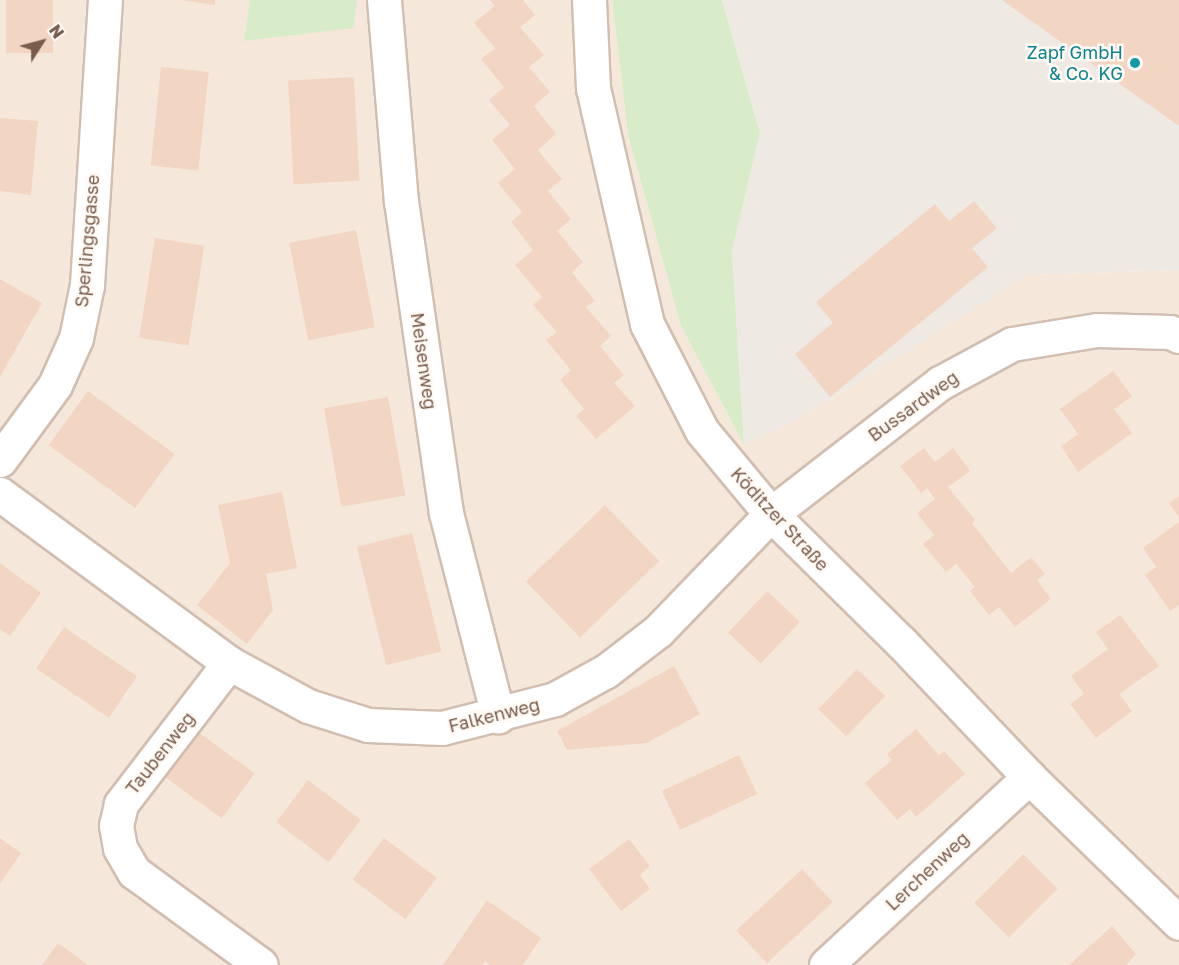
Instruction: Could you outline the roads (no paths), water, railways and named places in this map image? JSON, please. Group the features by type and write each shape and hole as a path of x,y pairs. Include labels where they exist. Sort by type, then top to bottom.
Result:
{"street":[{"name":"Sperlingsgasse","path":"0,460 55,385 76,338 87,285 105,0"},
{"name":"Meisenweg","path":"384,0 401,201 446,513 498,716"},
{"name":"Köditzer Straße","path":"589,0 593,88 647,324 702,431 771,514 901,642 1029,777 1179,923"},
{"name":"Bussardweg","path":"771,514 940,383 1012,344 1097,330 1170,332 1179,336"},
{"name":"Falkenweg","path":"0,494 229,663 308,706 368,725 442,728 498,716 555,699 606,671 658,631 771,514"},
{"name":"Taubenweg","path":"229,663 121,804 116,825 120,848 134,872 261,965"},
{"name":"Lerchenweg","path":"826,965 1029,777"}],"place":[{"name":"Zapf GmbH & Co. KG","path":"1135,63"}]}
